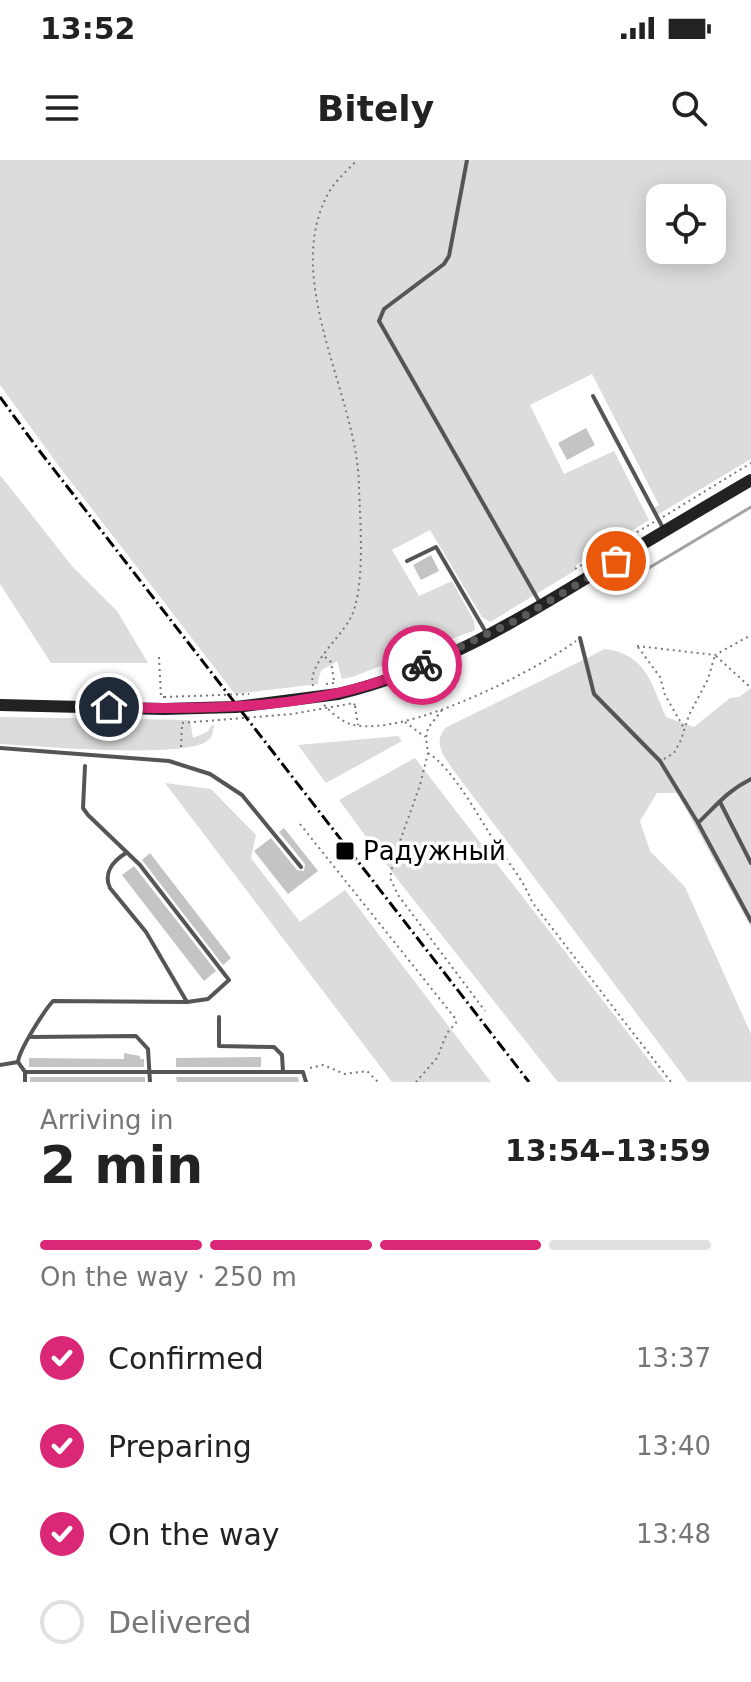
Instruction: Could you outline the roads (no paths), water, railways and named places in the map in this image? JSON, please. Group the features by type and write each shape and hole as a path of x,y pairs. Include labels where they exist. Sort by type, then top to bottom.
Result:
{"main road":[{"path":"0,705 164,703 236,707 336,687 381,682 418,668 542,606 751,480"}],"lane":[{"path":"467,160 449,256 444,264 384,309 379,321 542,606"},
{"path":"593,396 665,531"},
{"path":"407,561 436,547 487,635"},
{"path":"580,638 594,694 660,761 751,921"},
{"path":"0,748 169,761 210,774 242,795 301,867"},
{"path":"25,1082 25,1072 18,1062 19,1050 31,1037 53,1001 187,1002 208,999 229,980 140,865 83,808 85,766"},
{"path":"698,823 720,802 722,796 751,779"},
{"path":"720,802 751,863"},
{"path":"127,852 111,865 106,880 146,932 187,1002"},
{"path":"219,1017 219,1046 274,1047 282,1055 283,1072"},
{"path":"31,1037 136,1036 148,1049 150,1082"},
{"path":"0,1065 18,1062"},
{"path":"25,1072 303,1072 306,1082"}],"waterway":[{"path":"627,581 751,507"}],"railway":[{"path":"0,397 529,1082"}],"place":[{"name":"Радужный","path":"345,851"}]}
